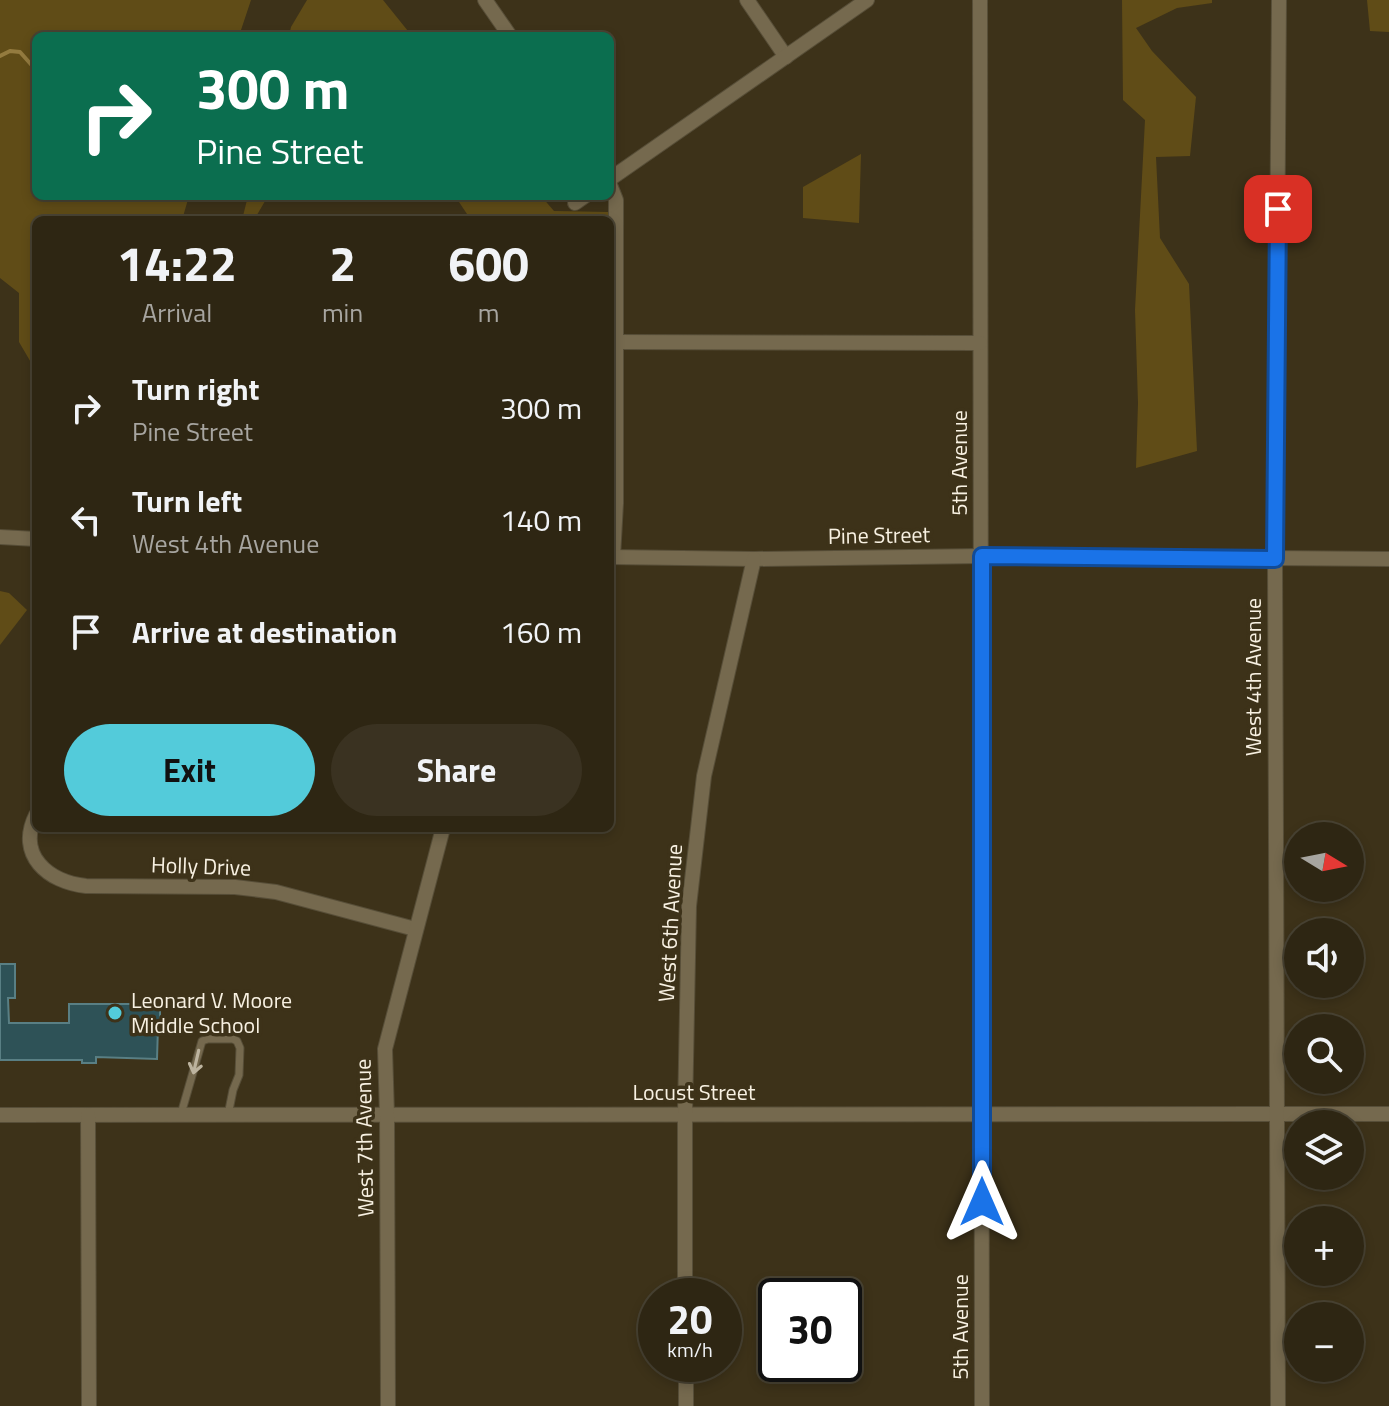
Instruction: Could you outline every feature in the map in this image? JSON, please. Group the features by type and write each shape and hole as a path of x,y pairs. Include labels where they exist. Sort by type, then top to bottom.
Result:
{"street":[{"path":"485,0 507,32"},
{"path":"747,0 786,57"},
{"path":"614,179 867,0"},
{"name":"5th Avenue","path":"980,0 982,1406"},
{"name":"West 4th Avenue","path":"1278,1406 1275,559 1279,0"},
{"path":"614,194 614,530"},
{"path":"616,342 980,343"},
{"path":"0,537 32,539"},
{"name":"Pine Street","path":"614,557 1389,559"},
{"name":"West 6th Avenue","path":"685,1278 689,906 702,791 754,559"},
{"name":"Holly Drive","path":"32,825 31,850 37,862 45,871 65,882 86,886 235,887 276,892 415,929"},
{"name":"West 7th Avenue","path":"388,1406 386,1040 442,832"},
{"name":"Locust Street","path":"0,1115 1389,1114"},
{"path":"88,1115 89,1406"},
{"path":"686,1382 686,1406"}],"lane":[{"path":"181,1114 202,1041 233,1039 240,1048 239,1075 228,1115"}],"shaded area":[{"path":"0,0 251,0 240,32 32,32 32,200 188,200 183,216 32,216 32,364 19,342 19,293 0,278"},
{"path":"307,0 383,0 409,32 290,32"},
{"path":"1122,0 1212,0 1212,3 1177,8 1136,28 1152,51 1196,97 1190,156 1156,157 1160,238 1189,284 1197,451 1136,468 1138,403 1135,310 1145,120 1123,100"},
{"path":"1367,0 1389,0 1389,32 1370,31"},
{"path":"861,154 859,223 803,218 803,187"},
{"path":"247,200 266,200 256,216 243,216"},
{"path":"458,200 544,200 554,211 608,212 608,216 468,216"},
{"path":"0,591 9,593 27,610 0,645"}],"building":[{"name":"Leonard V. Moore Middle School","path":"0,964 15,964 15,998 8,998 9,1023 69,1023 69,1004 160,1004 157,1059 96,1057 96,1063 82,1063 82,1060 0,1060"}],"waterway":[{"path":"0,56 10,51 20,52 32,66"}],"place":[{"name":"Leonard V. Moore Middle School","path":"115,1013"}],"route":[{"path":"982,1202 982,556 1275,559 1278,209"}]}
